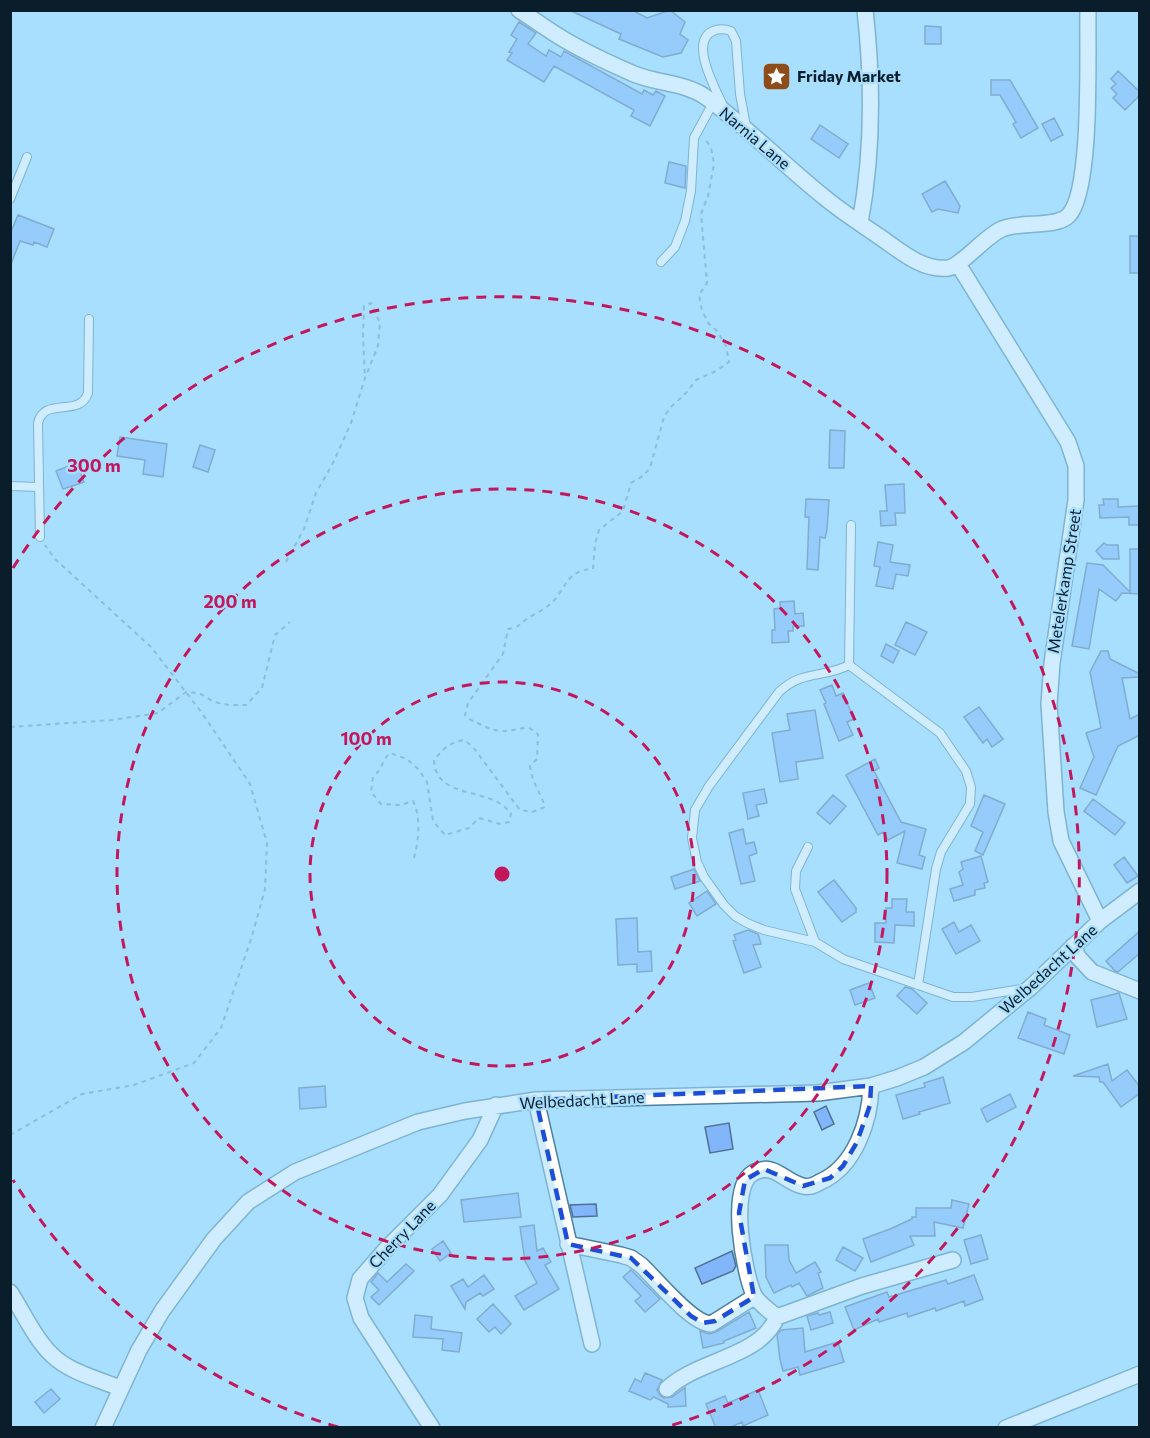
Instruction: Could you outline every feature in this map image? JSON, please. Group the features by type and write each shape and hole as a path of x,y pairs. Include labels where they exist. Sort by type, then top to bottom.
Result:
{"street":[{"name":"Narnia Lane","path":"519,10 563,40 614,66 639,76 694,90 727,113 823,196 860,223 924,264 934,267 954,266"},
{"path":"860,223 866,191 870,135 870,67 864,10"},
{"path":"954,266 980,243 1003,228 1016,224 1058,220 1067,217 1073,208 1085,152 1088,10"},
{"name":"Metelerkamp Street","path":"954,266 1065,435 1075,459 1076,500 1049,683 1050,715 1056,813 1061,841 1100,921"},
{"name":"Welbedacht Lane","path":"103,1428 120,1388 152,1328 214,1239 249,1202 295,1172 418,1122 496,1105 668,1095 818,1093 871,1086 924,1066 954,1049 1031,987 1100,921 1140,891"},
{"path":"1074,946 1078,957 1092,972 1140,991"},
{"path":"777,1317 754,1297 743,1252 739,1213 740,1194 745,1180 756,1171 764,1169 772,1170 803,1186 811,1186 830,1178 843,1166 857,1142 870,1105 871,1086"},
{"path":"536,1101 592,1344"},
{"name":"Cherry Lane","path":"432,1428 361,1318 355,1298 356,1289 371,1264 440,1195 480,1140 496,1105"},
{"path":"568,1244 632,1258 691,1316 704,1323 711,1324 754,1297"},
{"path":"667,1389 676,1380 694,1370 748,1347 768,1332 777,1317 862,1286 953,1260"},
{"path":"10,1292 52,1355 64,1364 120,1388"},
{"path":"1006,1428 1140,1374"}],"lane":[{"path":"727,113 705,64 704,40 710,32 718,29 731,31 736,41 740,94 747,131"},
{"path":"661,261 675,247 686,221 691,191 694,138 713,103"},
{"path":"10,199 27,157"},
{"path":"40,537 39,416 49,408 82,404 88,393 89,319"},
{"path":"10,486 39,487"},
{"path":"849,665 851,525"},
{"path":"849,665 839,671 789,682 779,692 709,786 695,810 692,824 692,838 697,862 704,877 724,905 735,916 747,923 764,930 815,942 843,959 953,997 961,998 1031,987"},
{"path":"849,665 940,733 966,771 971,788 970,804 941,852 936,869 918,985"},
{"path":"808,847 796,871 795,889 815,942"}],"path":[{"path":"414,858 417,849 419,812 413,801 401,805 381,804 371,792 373,777 380,771 385,757 390,753 407,759 419,770 427,782 433,821 445,834 470,828 479,818 500,824 509,822 511,814 507,807 498,801 466,793 451,786 434,770 434,760 443,749 455,741 464,740 473,747 520,810 532,812 545,807 541,793 531,780 530,766 537,759 538,734 528,727 506,733 494,731 467,718 465,715 468,703 503,654 508,629 517,628 548,607 569,577 593,569 595,544 599,530 623,511 631,483 643,476 650,468 664,417 670,408 696,380 729,362 726,346 702,311 699,295 707,284 701,214 708,196 714,164 711,147 705,141 703,134"},
{"path":"286,562 304,529 316,493 351,423 378,346 380,323 371,303 364,306 365,378"},
{"path":"10,1135 82,1094 134,1085 194,1063 221,1028 265,889 267,843 250,784 186,692 151,647 56,559 40,537"},
{"path":"10,727 112,720 158,713 186,692 199,693 214,702 246,705 262,688 275,635 290,622"}],"highlighted area":[{"path":"871,1086 870,1105 857,1142 843,1166 830,1178 803,1186 764,1169 745,1180 739,1213 754,1297 715,1321 703,1323 691,1316 631,1258 568,1244 536,1100"}],"building":[{"path":"569,10 632,10 647,18 670,10 685,22 680,34 688,40 681,53 663,57 619,39 621,34"},
{"path":"519,22 536,33 528,44 546,56 549,50 561,57 564,51 642,94 644,90 653,95 656,91 665,96 650,126 631,116 634,110 554,66 544,82 507,60 517,39 511,35"},
{"path":"925,26 941,27 941,44 925,44"},
{"path":"1118,71 1140,92 1140,95 1125,110 1113,98 1117,94 1111,88 1116,84 1111,79"},
{"path":"991,80 1010,80 1038,128 1021,138 1013,124 1016,122 1000,95 991,95"},
{"path":"1054,118 1063,135 1051,141 1042,124"},
{"path":"820,125 848,144 839,158 811,139"},
{"path":"669,162 686,166 685,188 665,183"},
{"path":"945,181 960,206 958,213 938,209 932,212 922,194"},
{"path":"18,215 54,229 47,247 34,242 33,245 20,241 11,264 10,234"},
{"path":"1130,236 1140,236 1140,273 1130,273"},
{"path":"830,430 845,431 844,468 829,468"},
{"path":"120,437 167,444 163,477 143,474 145,460 117,456"},
{"path":"200,445 215,450 208,472 193,467"},
{"path":"77,463 84,482 63,489 56,471"},
{"path":"904,484 905,513 895,513 896,525 881,526 880,511 887,511 885,485"},
{"path":"806,499 829,500 827,530 825,538 820,537 818,570 807,569 809,517 805,517"},
{"path":"1103,499 1118,499 1118,507 1140,506 1140,525 1129,525 1129,517 1100,518 1099,505 1104,505"},
{"path":"878,542 893,545 890,562 910,565 908,576 896,574 893,589 876,586 880,567 874,566"},
{"path":"1104,543 1118,545 1119,559 1103,559 1096,551"},
{"path":"1130,549 1140,549 1140,594 1122,593 1116,601 1099,589 1089,649 1072,646 1087,563 1103,565 1130,592"},
{"path":"794,601 795,614 803,613 804,626 793,626 793,631 788,631 789,642 772,643 772,630 775,630 774,609 780,608 780,602"},
{"path":"906,622 927,632 915,655 895,645"},
{"path":"886,644 899,651 893,663 881,656"},
{"path":"1101,651 1108,651 1110,659 1140,674 1140,677 1122,678 1130,719 1140,714 1140,735 1118,746 1096,795 1080,788 1094,757 1086,733 1101,728 1090,672"},
{"path":"832,685 836,696 843,693 854,719 847,722 853,735 839,741 820,690"},
{"path":"979,707 1003,739 992,747 987,739 983,743 964,717"},
{"path":"815,710 823,758 796,762 798,779 780,782 772,733 790,730 787,714"},
{"path":"875,759 879,768 874,771 901,822 926,829 919,855 925,857 922,869 897,863 905,831 888,840 883,832 878,835 846,775"},
{"path":"764,789 767,803 756,805 759,816 748,819 743,793"},
{"path":"833,795 846,806 830,824 817,813"},
{"path":"984,795 1005,804 983,855 975,851 983,832 971,826"},
{"path":"1093,799 1125,823 1115,835 1084,811"},
{"path":"743,829 746,844 754,842 757,853 749,856 755,881 741,884 729,833"},
{"path":"981,856 988,882 984,883 985,888 975,890 975,895 954,901 950,889 963,885 959,872 963,869 961,862"},
{"path":"1124,857 1138,876 1127,883 1114,865"},
{"path":"694,869 700,881 675,889 671,877"},
{"path":"834,880 856,908 856,912 842,922 818,892"},
{"path":"707,891 716,904 697,916 689,903"},
{"path":"892,899 907,899 906,912 914,912 914,926 895,925 894,943 875,942 875,923 886,923 886,908 892,908"},
{"path":"637,918 638,952 651,951 652,971 637,972 637,964 618,965 616,919"},
{"path":"954,922 959,932 971,925 980,941 956,954 942,929"},
{"path":"748,930 758,934 761,944 753,945 761,967 744,973 733,941 736,940 734,935"},
{"path":"1140,931 1140,953 1118,972 1115,971 1106,961"},
{"path":"869,983 875,998 855,1005 850,990"},
{"path":"905,987 912,989 927,1003 917,1014 897,996"},
{"path":"1119,993 1127,1019 1097,1027 1091,1000"},
{"path":"1028,1012 1046,1019 1044,1025 1070,1035 1064,1054 1018,1038"},
{"path":"1108,1064 1112,1081 1127,1070 1140,1087 1140,1093 1121,1107 1103,1082 1100,1082 1099,1077 1073,1076"},
{"path":"943,1077 950,1103 903,1119 896,1095 925,1087 924,1083"},
{"path":"325,1086 326,1107 300,1109 299,1088"},
{"path":"1010,1094 1016,1107 987,1122 981,1109"},
{"path":"826,1106 834,1124 822,1130 814,1112"},
{"path":"729,1123 733,1149 710,1153 705,1127"},
{"path":"518,1193 521,1217 464,1222 461,1200"},
{"path":"952,1200 969,1204 963,1228 934,1222 935,1236 910,1236 914,1245 871,1262 863,1239 916,1217 916,1208 951,1208"},
{"path":"596,1204 597,1216 573,1217 570,1205"},
{"path":"534,1225 537,1251 543,1248 551,1262 545,1265 559,1289 524,1310 515,1296 537,1283 525,1261 520,1227"},
{"path":"981,1235 988,1259 971,1264 964,1240"},
{"path":"443,1241 451,1253 440,1261 432,1249"},
{"path":"765,1245 788,1245 789,1260 796,1273 815,1262 821,1272 818,1273 823,1288 807,1296 799,1283 774,1293 766,1277"},
{"path":"843,1247 863,1258 855,1271 836,1260"},
{"path":"732,1251 736,1266 733,1271 702,1284 695,1268"},
{"path":"406,1264 414,1271 379,1305 371,1297 379,1290 371,1282 378,1273 387,1282"},
{"path":"631,1270 660,1299 645,1312 635,1301 641,1296 623,1277"},
{"path":"484,1275 494,1289 483,1296 480,1293 466,1302 465,1309 451,1286 463,1279 468,1287"},
{"path":"974,1275 983,1299 965,1306 964,1301 936,1311 935,1308 908,1317 907,1313 879,1322 878,1319 854,1330 845,1307 887,1292 889,1297 946,1280 948,1284"},
{"path":"493,1304 511,1324 501,1334 495,1327 489,1332 477,1319"},
{"path":"749,1312 756,1328 724,1341 724,1343 703,1348 700,1331 709,1334 716,1332"},
{"path":"830,1312 833,1323 811,1330 807,1316"},
{"path":"415,1315 432,1317 431,1329 462,1333 459,1352 442,1350 443,1339 413,1337"},
{"path":"803,1328 805,1352 838,1342 844,1362 800,1375 798,1367 783,1371 777,1335 781,1330"},
{"path":"645,1373 662,1380 657,1390 664,1398 672,1397 685,1388 686,1406 668,1407 668,1404 654,1397 650,1400 629,1391 635,1379 641,1382"},
{"path":"51,1389 60,1399 44,1413 35,1402"},
{"path":"758,1390 768,1415 743,1426 742,1422 729,1428 716,1428 706,1404 725,1396 728,1403"}],"place":[{"name":"Friday Market","path":"776,76"}]}
